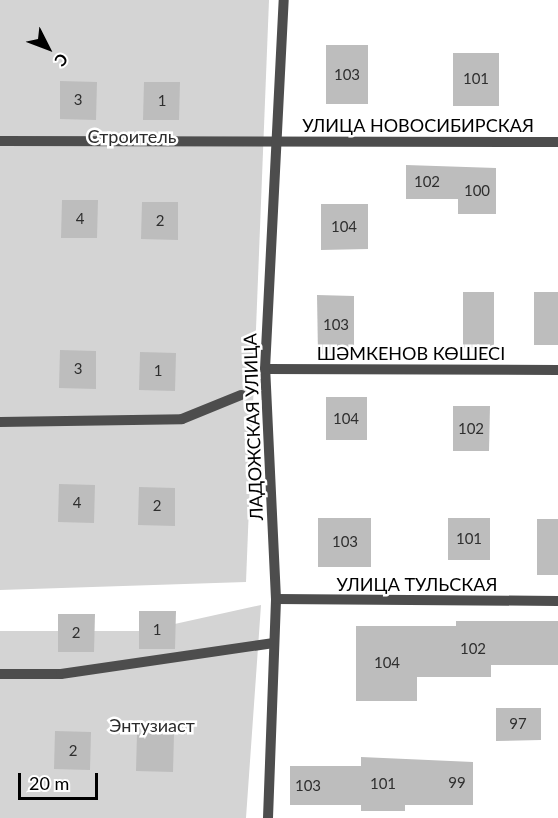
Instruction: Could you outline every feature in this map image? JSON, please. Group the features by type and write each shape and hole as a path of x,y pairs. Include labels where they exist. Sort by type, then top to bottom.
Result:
{"street":[{"name":"ЛАДОЖСКАЯ УЛИЦА","path":"268,818 276,599 265,369 284,0"},
{"name":"УЛИЦА НОВОСИБИРСКАЯ","path":"0,141 558,142"},
{"name":"ШӘМКЕНОВ КӨШЕСІ","path":"265,369 558,370"},
{"path":"0,422 182,419 241,395"},
{"name":"УЛИЦА ТУЛЬСКАЯ","path":"276,599 558,601"},
{"path":"0,674 61,674 274,643"}],"green space":[{"name":"Строитель","path":"0,0 269,0 246,582 0,590"},
{"name":"Энтузиаст","path":"261,605 246,818 0,818 0,631 143,631"}],"building":[{"path":"326,45 368,45 368,104 326,104"},
{"path":"453,53 499,53 499,106 453,106"},
{"path":"60,81 97,82 96,120 60,119"},
{"path":"144,82 180,82 179,120 143,120"},
{"path":"406,165 496,168 496,214 458,214 458,199 406,199"},
{"path":"62,200 98,200 97,238 61,238"},
{"path":"142,202 178,202 178,240 141,239"},
{"path":"321,204 368,204 368,249 321,250"},
{"path":"463,292 494,292 494,349 463,348"},
{"path":"534,292 558,292 558,345 534,345"},
{"path":"317,295 354,296 354,354 318,354"},
{"path":"60,350 96,351 96,389 59,388"},
{"path":"140,352 176,353 175,391 139,390"},
{"path":"326,397 367,397 367,440 326,440"},
{"path":"453,406 490,406 489,451 453,451"},
{"path":"59,484 95,485 94,523 58,522"},
{"path":"139,487 175,488 175,526 138,525"},
{"path":"318,518 371,518 371,567 318,567"},
{"path":"448,518 490,518 490,560 448,560"},
{"path":"537,519 558,519 558,575 537,575"},
{"path":"139,611 176,611 175,649 139,649"},
{"path":"58,614 95,614 94,652 58,652"},
{"path":"456,621 558,621 558,665 491,665 491,677 417,677 417,701 356,701 356,626 456,626"},
{"path":"496,708 541,708 541,740 496,741"},
{"path":"55,731 91,732 90,770 54,769"},
{"path":"137,733 174,734 173,772 136,771"},
{"path":"361,757 473,762 473,805 405,805 405,811 361,811 361,805 290,805 290,766 361,766"}]}
